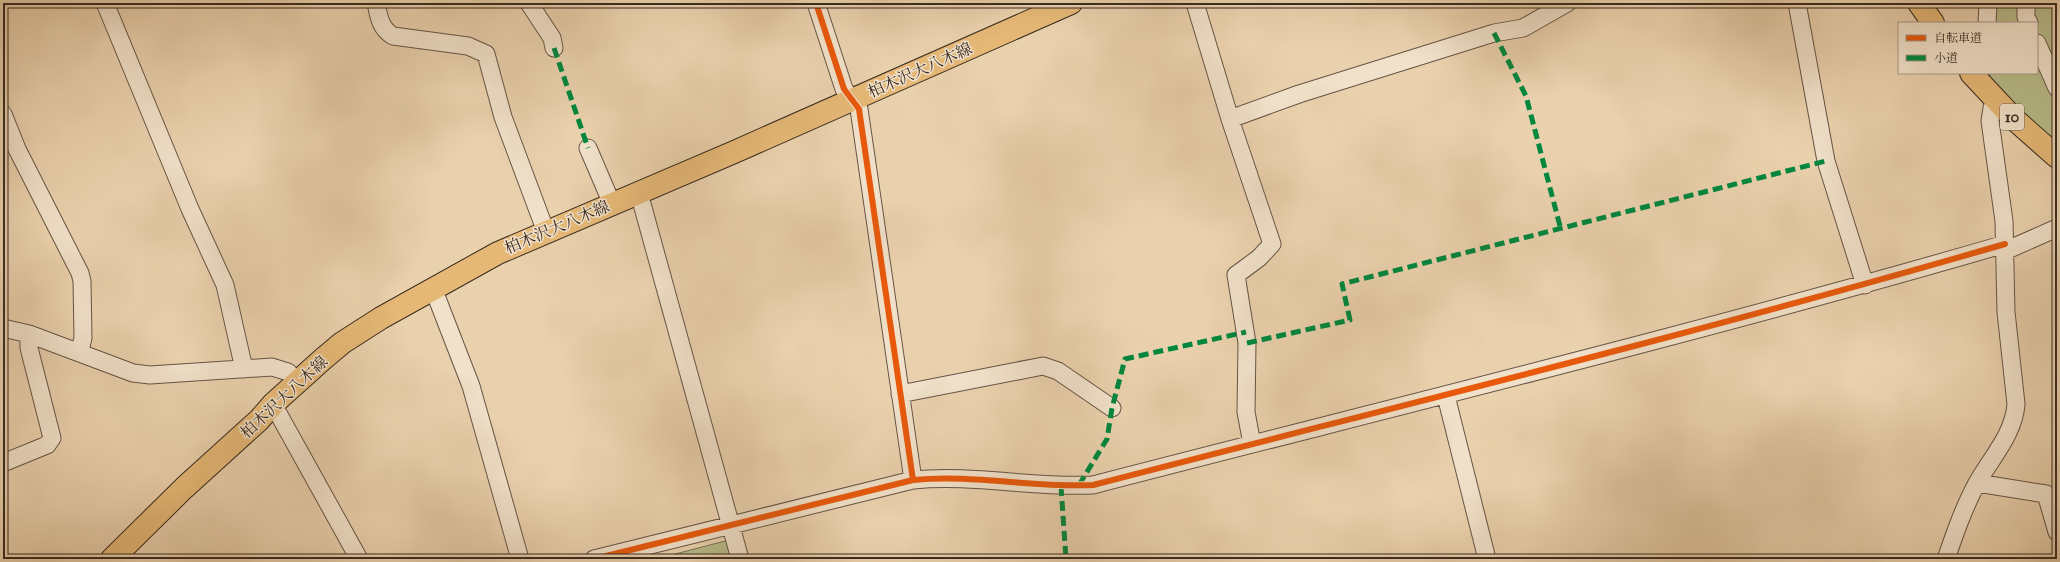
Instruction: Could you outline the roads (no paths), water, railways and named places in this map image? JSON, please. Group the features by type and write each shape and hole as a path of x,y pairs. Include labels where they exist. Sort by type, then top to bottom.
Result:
{"main road":[{"name":"柏木沢大八木線","path":"112,559 184,488 259,420 273,404 342,343 433,288 483,260 852,101 1071,3"},
{"path":"1919,3 1932,22"},
{"name":"10","path":"1979,77 1997,101 2057,157"}],"street":[{"path":"105,3 190,209 225,285 244,369"},
{"path":"376,3 380,23 385,32 393,36 468,46 486,54 503,117 546,232"},
{"path":"529,3 552,38 554,48"},
{"path":"816,3 844,89 859,109 913,480"},
{"path":"1195,3 1230,119 1272,244 1259,258 1236,275 1248,343 1245,389 1246,412 1252,444"},
{"path":"1230,119 1299,94 1486,36 1523,28 1567,3"},
{"path":"1797,3 1826,161 1865,285"},
{"path":"1987,22 1988,3"},
{"path":"2026,3 2026,18 2028,22"},
{"path":"2038,45 2057,88"},
{"path":"1946,559 1962,513 1977,482 2010,428 2015,416 2016,404 2006,312 2004,221 1990,121 1992,108 1997,101"},
{"path":"3,114 17,149 80,273 82,281 83,338 80,351"},
{"path":"588,148 612,204"},
{"path":"639,192 732,525 740,559"},
{"path":"594,559 913,480 949,479 1061,486 1093,485 1446,396 2005,248 2057,228"},
{"path":"433,288 471,386 520,559"},
{"path":"3,328 29,334 80,351 119,368 139,373 150,375 272,367 288,372 297,383"},
{"path":"3,463 47,445 52,438 29,348 29,334"},
{"path":"900,394 1043,366 1058,370 1112,408"},
{"path":"1446,396 1487,559"},
{"path":"273,404 359,559"},
{"path":"1977,482 2046,494 2057,532"}]}
